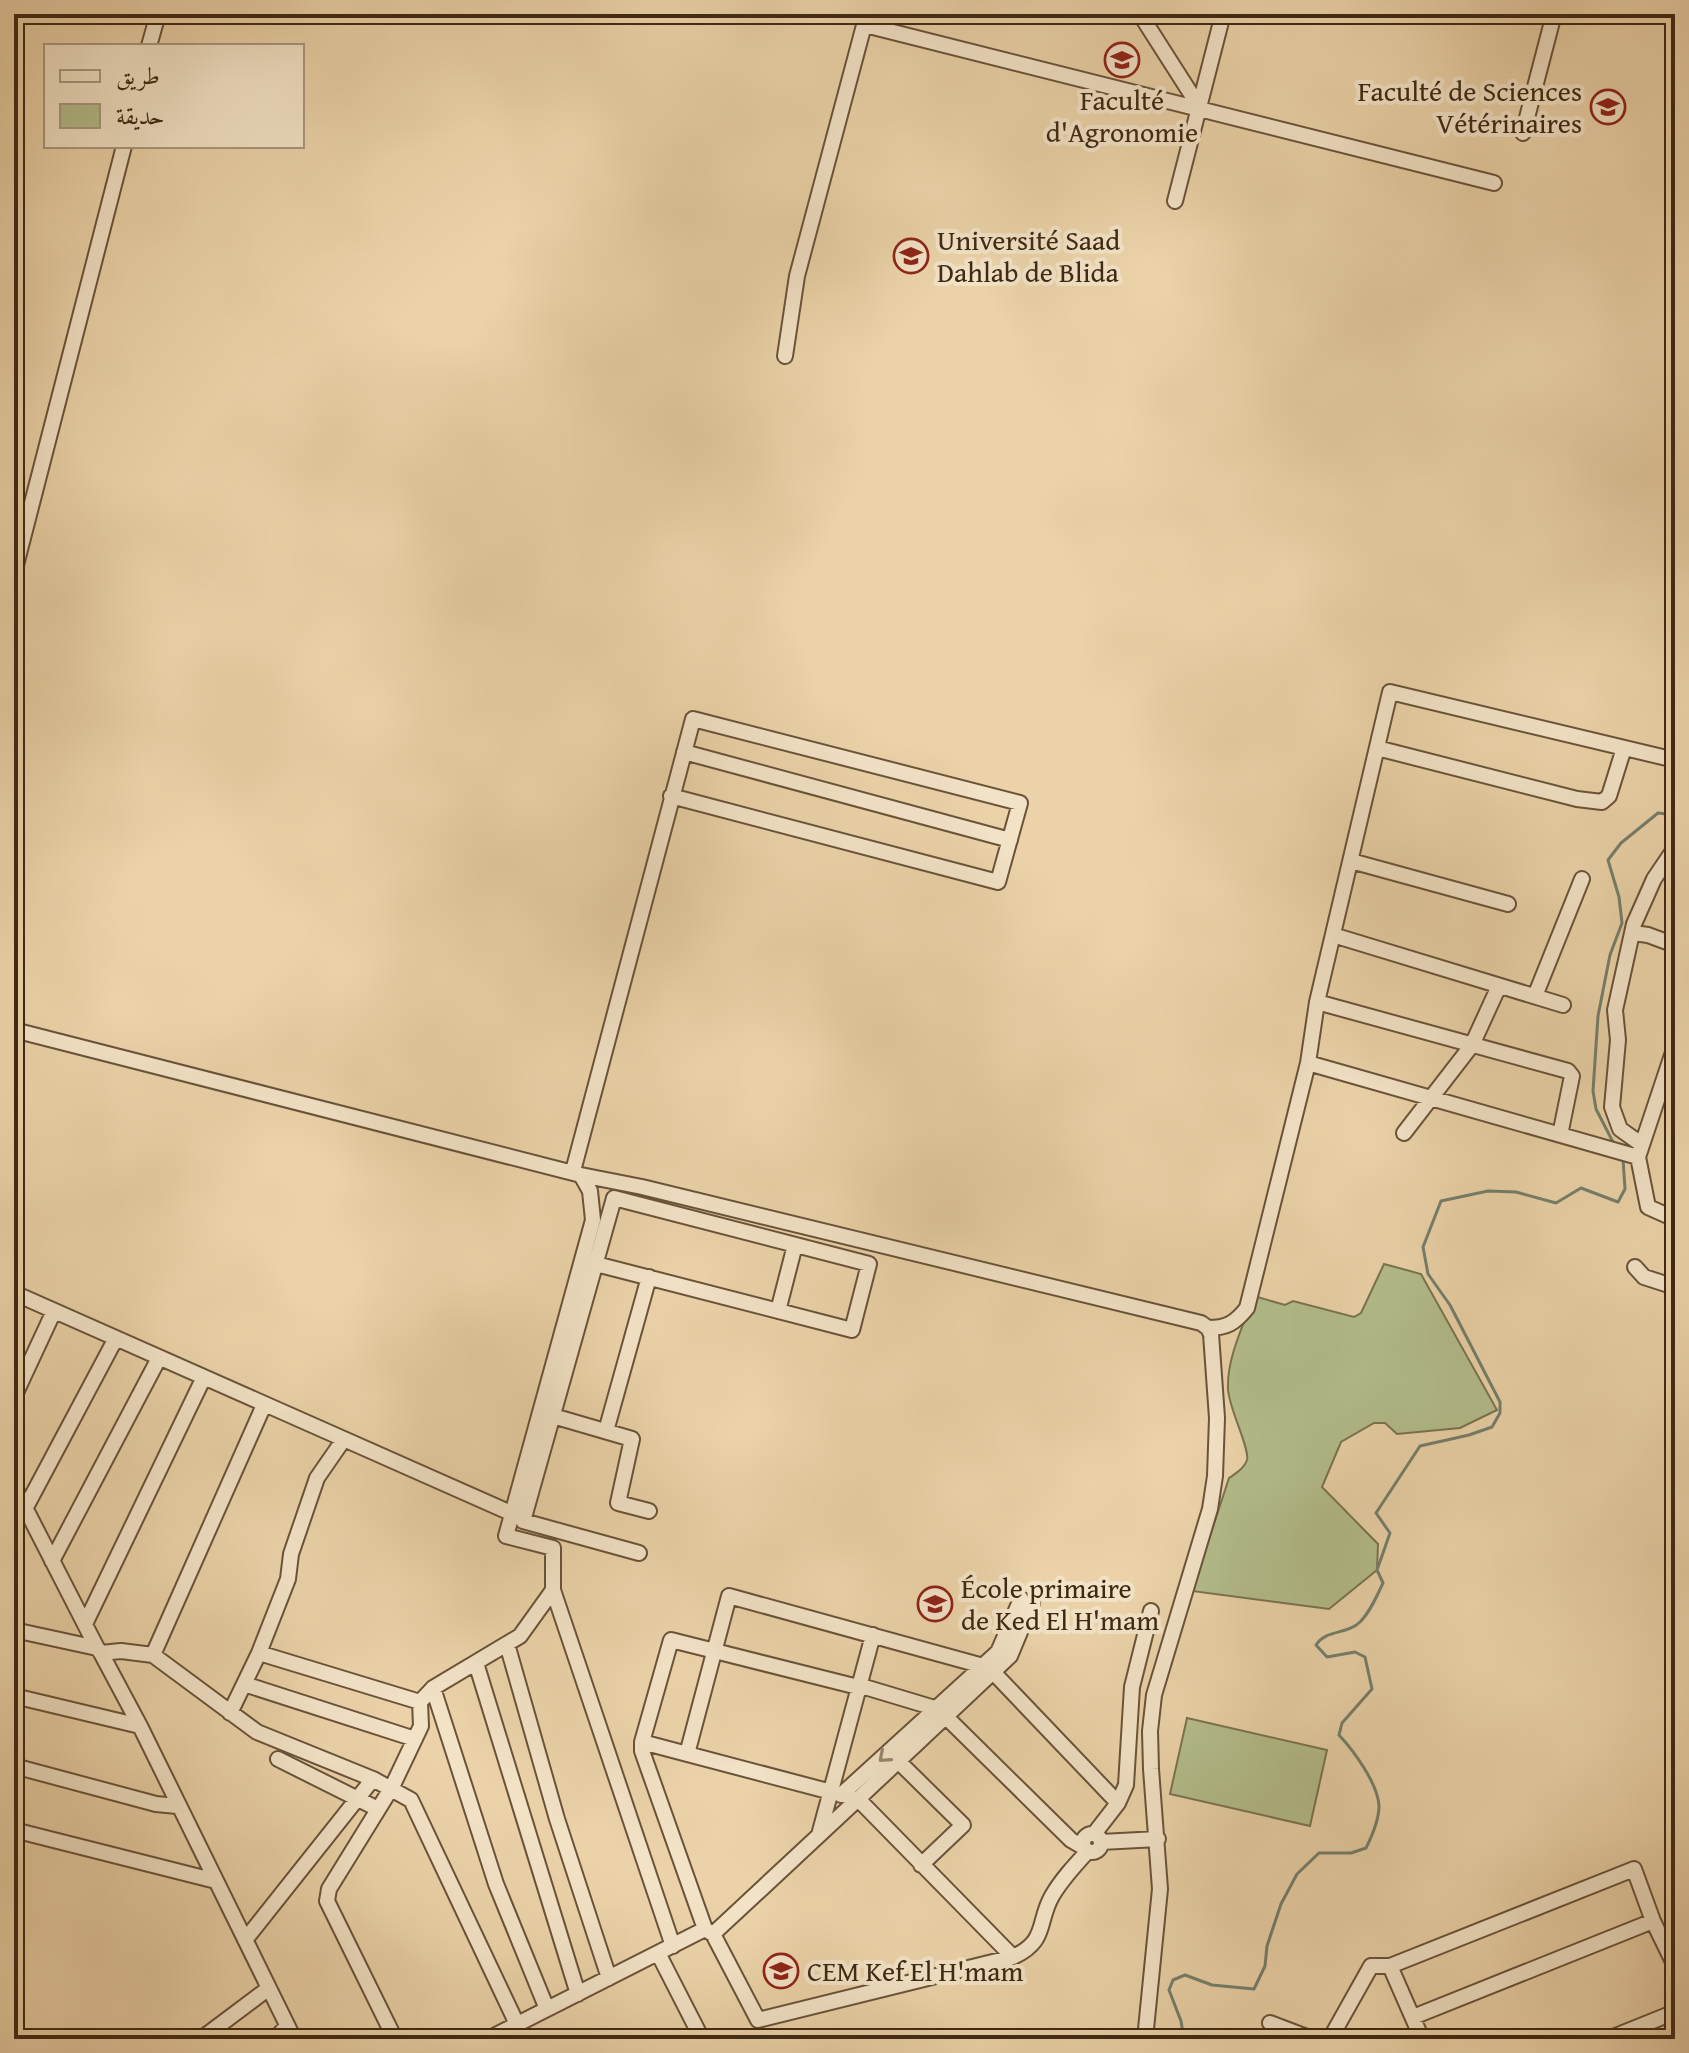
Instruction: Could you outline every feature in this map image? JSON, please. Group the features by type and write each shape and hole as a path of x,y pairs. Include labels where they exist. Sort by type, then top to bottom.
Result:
{"street":[{"path":"150,44 158,14"},
{"path":"1140,14 1200,108"},
{"path":"1175,201 1223,14"},
{"path":"1523,133 1554,14"},
{"path":"785,356 797,276 866,20 1494,183"},
{"path":"14,573 123,148"},
{"path":"1208,1328 1224,1328 1236,1322 1247,1308 1308,1063 1317,1002 1390,692 1675,760"},
{"path":"577,1173 671,796 693,719 1020,803 998,882 671,796"},
{"path":"1377,748 1577,799 1602,802 1609,796 1624,748"},
{"path":"684,752 1010,840"},
{"path":"1639,1150 1620,1129 1612,1107 1618,1040 1615,1010 1633,933 1654,879 1675,848"},
{"path":"1351,861 1508,904"},
{"path":"1535,996 1582,879"},
{"path":"1633,933 1675,945"},
{"path":"1333,935 1563,1005"},
{"path":"1404,1133 1472,1045 1499,986"},
{"path":"1317,1002 1571,1073 1560,1135"},
{"path":"14,1030 577,1173 614,1198 869,1264 852,1330 596,1264"},
{"path":"1675,1046 1639,1150 1648,1207 1675,1219"},
{"path":"1308,1063 1560,1135 1639,1150"},
{"path":"598,1187 642,1187 1201,1323 1208,1328 1217,1418 1215,1476 1210,1509 1154,1695 1150,1731 1160,1889 1145,2039"},
{"path":"598,1187 593,1220 506,1536 553,1548 553,1590 673,1946"},
{"path":"614,1198 523,1521 639,1553"},
{"path":"778,1311 795,1245"},
{"path":"1635,1267 1644,1277 1675,1287"},
{"path":"606,1431 649,1277"},
{"path":"14,1293 511,1513"},
{"path":"14,1397 54,1311"},
{"path":"25,1509 116,1338"},
{"path":"52,1561 159,1358"},
{"path":"85,1624 204,1377"},
{"path":"153,1655 264,1405"},
{"path":"553,1416 632,1439 618,1503 649,1511"},
{"path":"230,1713 259,1653 288,1579 291,1554 317,1478 344,1439"},
{"path":"14,1486 140,1726 291,2032 275,2039"},
{"path":"395,2039 327,1901 329,1889 392,1787 421,1726 420,1702 433,1688 520,1636 553,1590"},
{"path":"687,1754 729,1596 988,1669 1118,1803"},
{"path":"835,1794 942,1712 988,1669 1010,1656 1027,1601"},
{"path":"1098,1838 1126,1785 1132,1687 1151,1611"},
{"path":"14,1630 99,1650 153,1655 257,1732 392,1787 411,1800 524,2039"},
{"path":"819,1835 835,1794 858,1686 873,1635"},
{"path":"1086,1849 1071,1840 942,1712 858,1686 671,1640 642,1751 709,1931 758,2020 1013,1957 1040,1935 1053,1895 1086,1849 1084,1838 1158,1839"},
{"path":"507,1644 557,1819 609,1978"},
{"path":"259,1653 420,1702"},
{"path":"476,1663 578,1994"},
{"path":"244,1684 415,1739"},
{"path":"433,1688 496,1884 547,2009"},
{"path":"14,1696 140,1726"},
{"path":"488,2039 658,1953 709,1931 899,1762 942,1712"},
{"path":"642,1742 858,1799 1013,1957"},
{"path":"278,1759 378,1809"},
{"path":"899,1762 963,1825 921,1865"},
{"path":"14,1766 156,1804 177,1806"},
{"path":"245,1940 373,1779"},
{"path":"14,1830 216,1881"},
{"path":"1330,2039 1371,1966 1390,1966 1634,1869 1653,1921 1675,1966"},
{"path":"1413,2017 1653,1921"},
{"path":"658,1953 699,2038"},
{"path":"1390,1966 1422,2039"},
{"path":"201,2039 269,1988"},
{"path":"1608,2039 1675,2012"},
{"path":"1270,2023 1312,2039"}],"green space":[{"path":"1384,1264 1421,1274 1497,1410 1460,1428 1397,1434 1385,1423 1374,1423 1341,1442 1322,1487 1378,1544 1377,1570 1329,1609 1192,1591 1229,1478 1247,1460 1231,1406 1228,1376 1254,1296 1285,1305 1293,1301 1354,1317 1361,1313"},
{"path":"1187,1718 1327,1750 1310,1826 1170,1794"}],"waterway":[{"path":"1614,1144 1596,1109 1593,1091 1598,1016 1610,955 1622,923 1619,897 1608,860 1621,843 1658,813 1675,815"},
{"path":"1184,2039 1181,2021 1169,1990 1173,1980 1185,1975 1212,1985 1254,1989 1265,1966 1267,1946 1281,1904 1297,1874 1319,1853 1351,1853 1366,1848 1373,1833 1378,1797 1370,1778 1339,1735 1342,1723 1372,1689 1365,1657 1355,1652 1327,1657 1316,1645 1325,1636 1355,1626 1376,1598 1383,1583 1377,1570 1390,1533 1376,1513 1420,1446 1492,1427 1500,1413 1500,1402 1450,1305 1428,1274 1423,1247 1441,1201 1488,1191 1516,1192 1556,1203 1581,1188 1618,1202 1625,1189 1623,1159"}],"place":[{"name":"Faculté d'Agronomie","path":"1122,60"},
{"name":"Faculté de Sciences Vétérinaires","path":"1608,107"},
{"name":"Université Saad Dahlab de Blida","path":"911,256"},
{"name":"École primaire de Ked El H'mam","path":"935,1604"},
{"name":"CEM Kef El H'mam","path":"781,1971"}]}
